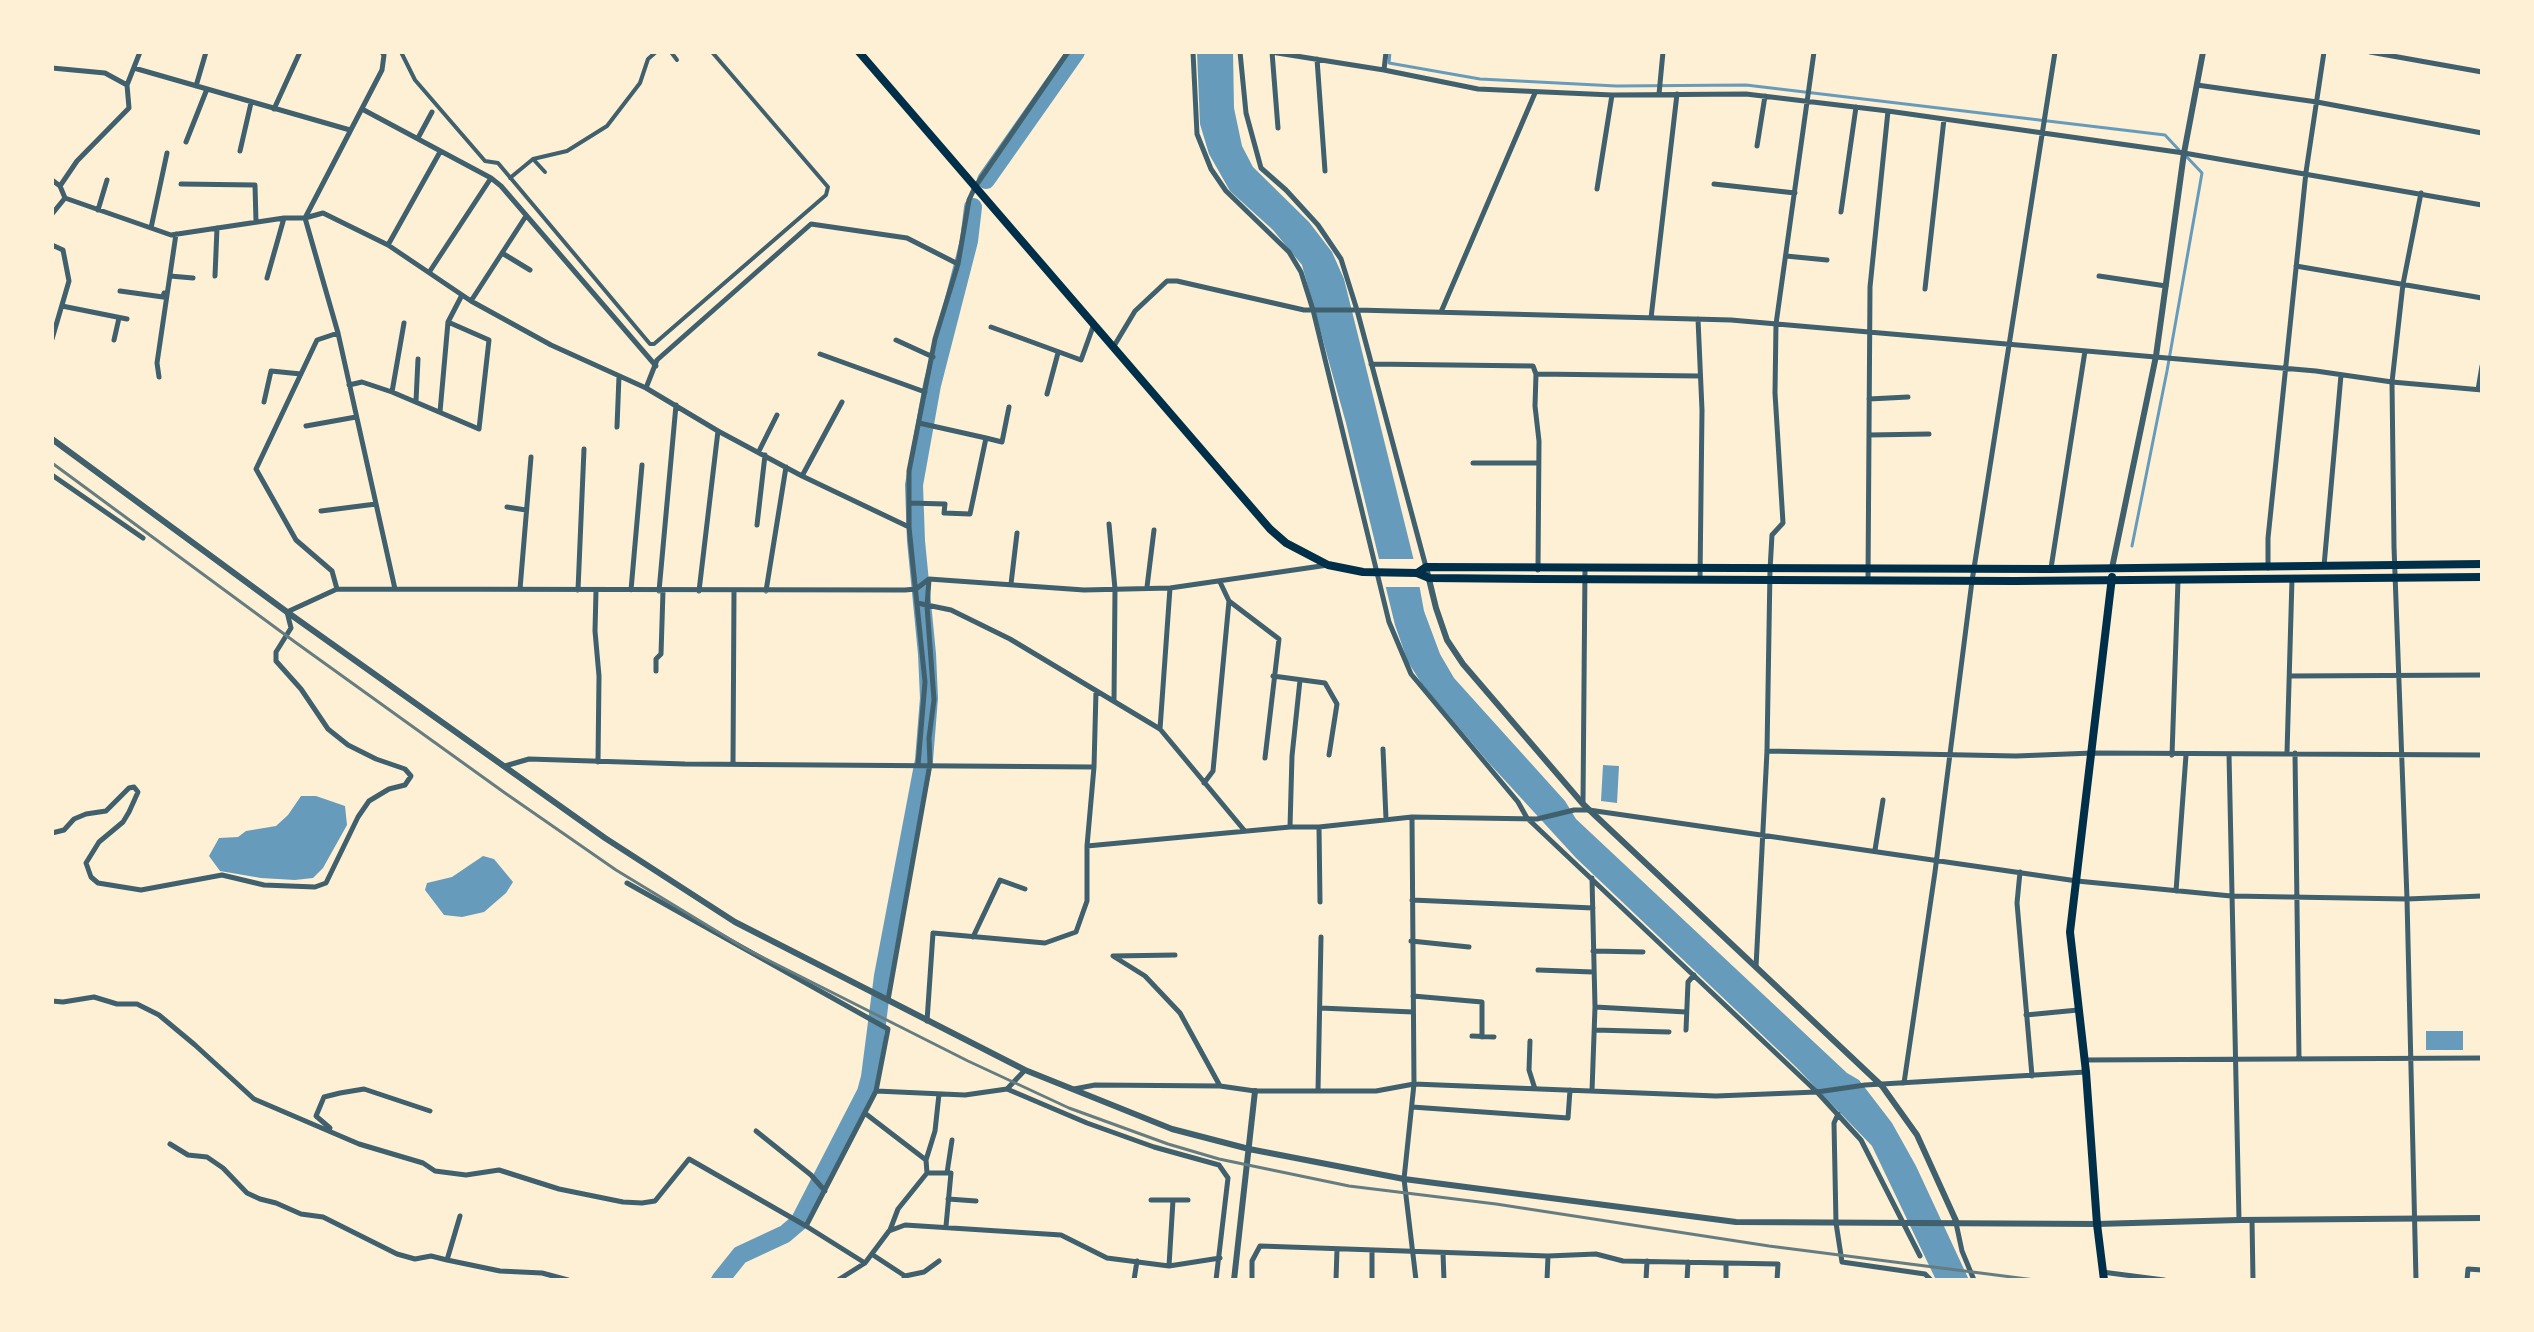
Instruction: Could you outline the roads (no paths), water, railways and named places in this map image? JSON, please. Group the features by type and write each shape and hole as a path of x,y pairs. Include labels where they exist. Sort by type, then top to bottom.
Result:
{"main road":[{"path":"859,52 1270,529 1286,543 1328,565 1380,573 1417,573 1429,578 1700,580 1868,569 2482,564"},
{"path":"1417,573 1426,567 1700,567 1770,575 1868,580 2482,577"},
{"path":"2103,1276 2086,1072 2070,932 2112,568"}],"street":[{"path":"60,186 77,161 129,108 127,85 140,52"},
{"path":"196,86 206,52"},
{"path":"274,109 300,52"},
{"path":"382,52 382,70 305,218 338,333 395,589"},
{"path":"401,52 415,80 485,161 498,163 650,344 654,344 826,195 828,187 712,52"},
{"path":"510,178 533,159 567,151 607,126 640,83 648,59 656,52"},
{"path":"671,52 677,60"},
{"path":"918,765 925,682 909,527 909,471 935,339 958,264 969,200 975,187 1068,52"},
{"path":"1193,52 1197,134 1211,169 1226,191 1289,252 1301,272 1316,310 1389,622 1411,674 1518,802 1527,818 1820,1091 1861,1140 1920,1256"},
{"path":"1240,52 1246,113 1261,168 1286,190 1326,236 1341,259 1447,640 1463,664 1586,807 1882,1086 1917,1135 1956,1223 1962,1251 1974,1280"},
{"path":"1278,128 1272,52 1478,89 1612,95 1765,96 1944,118 2306,172 2482,205"},
{"path":"1384,70 1386,52"},
{"path":"1659,94 1663,52"},
{"path":"1756,967 1767,751 1772,535 1783,523 1775,393 1776,324 1814,52"},
{"path":"1904,1083 1972,581 2055,52"},
{"path":"2112,568 2156,356 2184,153 2203,52"},
{"path":"2268,568 2268,538 2306,172 2324,52"},
{"path":"2370,52 2482,72"},
{"path":"1317,59 1325,171"},
{"path":"52,68 105,73 127,85"},
{"path":"134,68 350,130"},
{"path":"2197,85 2317,102 2482,133"},
{"path":"186,142 207,89"},
{"path":"1441,312 1535,92"},
{"path":"1651,318 1677,94"},
{"path":"1597,189 1612,95"},
{"path":"1757,146 1765,96"},
{"path":"240,151 251,103"},
{"path":"1841,212 1856,107"},
{"path":"362,109 491,178 656,366"},
{"path":"1868,580 1870,287 1888,111"},
{"path":"418,138 432,112"},
{"path":"1925,289 1944,118"},
{"path":"388,245 440,152"},
{"path":"151,228 167,153"},
{"path":"533,159 545,172"},
{"path":"430,271 491,178"},
{"path":"52,180 60,186 65,198 176,234 284,218 305,218 323,213 388,245 471,301 551,345 646,388 802,476 909,527"},
{"path":"98,210 107,180"},
{"path":"181,184 255,185 256,222"},
{"path":"1714,184 1795,193"},
{"path":"2416,1280 2392,382 2403,284 2421,193"},
{"path":"52,214 65,198"},
{"path":"471,301 526,216"},
{"path":"267,278 284,218"},
{"path":"646,388 657,360 811,224 907,238 958,264"},
{"path":"215,276 217,228"},
{"path":"159,377 157,363 176,234"},
{"path":"52,245 63,250 69,281 52,339"},
{"path":"502,253 530,270"},
{"path":"1786,256 1827,260"},
{"path":"2296,266 2482,298"},
{"path":"2099,276 2166,286"},
{"path":"169,278 193,278"},
{"path":"120,291 163,297 169,278"},
{"path":"1114,346 1135,311 1167,281 1177,281 1316,310 1698,319 1776,324 2156,356 2480,390 2482,366"},
{"path":"440,412 448,322 462,295"},
{"path":"62,306 127,319"},
{"path":"114,340 119,318"},
{"path":"1698,319 1702,410 1700,580"},
{"path":"349,385 362,382 392,392 479,429 489,340 448,322"},
{"path":"392,392 404,323"},
{"path":"991,327 1081,360 1094,323"},
{"path":"337,589 332,571 296,540 256,469 317,340 338,333"},
{"path":"896,340 933,357"},
{"path":"2050,569 2085,351"},
{"path":"1047,394 1059,353"},
{"path":"820,354 925,392"},
{"path":"416,401 418,359"},
{"path":"1371,364 1533,366 1536,374 1538,463 1537,579"},
{"path":"264,402 271,371 301,374"},
{"path":"1536,374 1699,376"},
{"path":"2324,567 2341,375"},
{"path":"617,427 619,376"},
{"path":"1869,399 1908,397"},
{"path":"802,476 842,402"},
{"path":"656,671 656,659 661,654 661,591 676,405"},
{"path":"919,423 1002,442 1009,407"},
{"path":"757,525 762,453 777,415"},
{"path":"306,426 356,417"},
{"path":"699,591 718,431"},
{"path":"1869,435 1929,434"},
{"path":"909,503 945,504 944,513 970,514 986,438"},
{"path":"52,439 287,612 605,838 735,922 1025,1070 1172,1129 1249,1149 1404,1179 1736,1222 2097,1224 2482,1218"},
{"path":"578,590 584,449"},
{"path":"520,589 531,457"},
{"path":"1473,463 1538,463"},
{"path":"631,590 642,465"},
{"path":"766,591 786,467"},
{"path":"52,475 143,538"},
{"path":"321,511 376,504"},
{"path":"507,507 526,510"},
{"path":"1109,524 1115,589 1114,701"},
{"path":"1147,587 1154,530"},
{"path":"1011,584 1017,533"},
{"path":"287,612 337,589 916,589 929,579 1084,590 1170,588 1328,565"},
{"path":"1585,567 1586,807"},
{"path":"888,1000 930,764 929,738 934,700 927,606 929,579"},
{"path":"2172,755 2178,579"},
{"path":"2292,579 2291,753 2299,1059"},
{"path":"1220,582 1229,601 1279,639 1265,758"},
{"path":"1160,729 1170,588"},
{"path":"733,764 734,590"},
{"path":"596,591 598,762"},
{"path":"1204,783 1213,771 1229,601"},
{"path":"917,603 951,610 1010,639 1160,729 1244,831"},
{"path":"52,833 64,830 74,819 86,814 106,811 129,788 134,787 138,792 123,822 99,842 86,863 91,877 98,883 141,890 222,875 264,885 315,887 326,883 369,801 389,789 405,785 411,776 405,769 348,745 328,729 301,689 283,671 276,661 276,652 291,628 287,612"},
{"path":"2290,676 2482,675"},
{"path":"1273,676 1325,683 1337,704 1329,755"},
{"path":"1290,827 1292,756 1300,680"},
{"path":"927,1021 933,933 1045,943 1076,932 1087,901 1096,691"},
{"path":"1383,749 1386,819"},
{"path":"1767,751 1948,756 2093,753 2482,755"},
{"path":"2229,754 2239,1220"},
{"path":"2176,891 2186,755"},
{"path":"505,766 529,759 1094,767"},
{"path":"1875,851 1883,800"},
{"path":"1087,846 1412,817 1537,819 1586,807 2077,881 2176,891 2231,896 2407,899 2482,896"},
{"path":"1412,817 1414,1084 1404,1179 1416,1280"},
{"path":"1319,827 1320,902"},
{"path":"2020,872 2017,903 2032,1076"},
{"path":"1592,877 1595,1007 1592,1091"},
{"path":"973,937 1000,880 1025,889"},
{"path":"627,883 888,1029 876,1091 806,1226"},
{"path":"1412,900 1593,908"},
{"path":"1318,1091 1321,937"},
{"path":"1411,941 1469,947"},
{"path":"1593,951 1643,952"},
{"path":"1175,955 1113,956 1145,976 1180,1013 1220,1086"},
{"path":"1538,970 1593,972"},
{"path":"1686,1030 1688,982 1694,975"},
{"path":"1413,996 1482,1002 1482,1037"},
{"path":"52,1001 94,997 117,1004 137,1004 159,1015 254,1099 359,1144 423,1163 435,1171 466,1175 499,1170 559,1189 623,1202 655,1201 689,1159 865,1263"},
{"path":"1595,1007 1686,1012"},
{"path":"1320,1008 1413,1012"},
{"path":"2026,1015 2078,1010"},
{"path":"1595,1030 1669,1032"},
{"path":"1472,1036 1494,1037"},
{"path":"1530,1041 1529,1070 1535,1089"},
{"path":"2084,1060 2482,1058"},
{"path":"1007,1089 1025,1070"},
{"path":"1074,1089 1095,1085 1220,1086 1255,1091 1376,1091 1414,1084 1716,1096 2086,1072"},
{"path":"334,1131 316,1116 324,1097 340,1093 364,1089 430,1111"},
{"path":"876,1091 965,1095 1007,1089 1127,1138 1219,1165 1228,1178 1216,1280"},
{"path":"1412,1107 1568,1118 1570,1090"},
{"path":"1234,1280 1255,1091"},
{"path":"838,1280 873,1255 889,1231 898,1209 927,1173 926,1160 935,1131 939,1094"},
{"path":"866,1114 926,1160"},
{"path":"1838,1114 1834,1123 1836,1223 1842,1262 1925,1274 1931,1280"},
{"path":"756,1131 811,1175 823,1189"},
{"path":"947,1173 952,1140"},
{"path":"170,1144 188,1155 207,1157 223,1168 247,1193 301,1214 323,1217 397,1254 415,1259 431,1256 500,1271 542,1273 568,1280"},
{"path":"927,1173 951,1173 946,1226"},
{"path":"948,1199 976,1201"},
{"path":"1151,1200 1188,1200"},
{"path":"1169,1266 1173,1200"},
{"path":"447,1260 460,1216"},
{"path":"2252,1220 2253,1280"},
{"path":"889,1231 905,1225 1061,1235 1107,1258 1169,1266 1220,1258"},
{"path":"1252,1280 1252,1261 1260,1246 1548,1256 1596,1254 1623,1261 1778,1264 1777,1280"},
{"path":"1336,1280 1337,1249"},
{"path":"1372,1251 1372,1280"},
{"path":"1443,1253 1444,1280"},
{"path":"873,1255 904,1278 924,1272 939,1261"},
{"path":"1547,1280 1548,1256"},
{"path":"1134,1280 1137,1261"},
{"path":"1646,1280 1647,1261"},
{"path":"1687,1280 1688,1262"},
{"path":"1726,1263 1726,1280"},
{"path":"2467,1280 2468,1269 2482,1270"},
{"path":"2103,1276 2164,1280"}],"water":[{"path":"1197,52 1233,52 1234,108 1242,146 1253,167 1309,222 1332,252 1344,279 1424,611 1440,654 1454,678 1565,801 1576,819 1847,1073 1859,1080 1892,1123 1916,1166 1969,1280 1936,1280 1872,1146 1796,1067 1576,858 1489,763 1422,684 1408,662 1395,625 1346,423 1302,265 1273,230 1230,191 1209,154 1200,124"},
{"path":"1603,765 1619,766 1617,803 1601,801"},
{"path":"301,796 316,796 345,806 347,825 323,868 313,878 261,878 220,871 209,856 219,838 238,837 246,831 276,826"},
{"path":"483,856 494,859 513,882 506,893 484,912 462,917 444,915 425,890 427,883 452,877"},
{"path":"2426,1031 2463,1031 2463,1050 2426,1050"}],"waterway":[{"path":"986,180 1076,52"},
{"path":"1390,52 1389,63 1480,79 1616,86 1746,85 2165,135 2179,150"},
{"path":"2132,546 2202,173 2185,155"},
{"path":"720,1280 740,1255 785,1234 799,1222 866,1092 870,1077 883,976 924,760 929,698 914,485 932,385 969,241 973,207"}],"railway":[{"path":"52,463 295,642 616,870 746,949 968,1061 1069,1108 1219,1159 1349,1186 1496,1204 1769,1246 2035,1280"}]}
